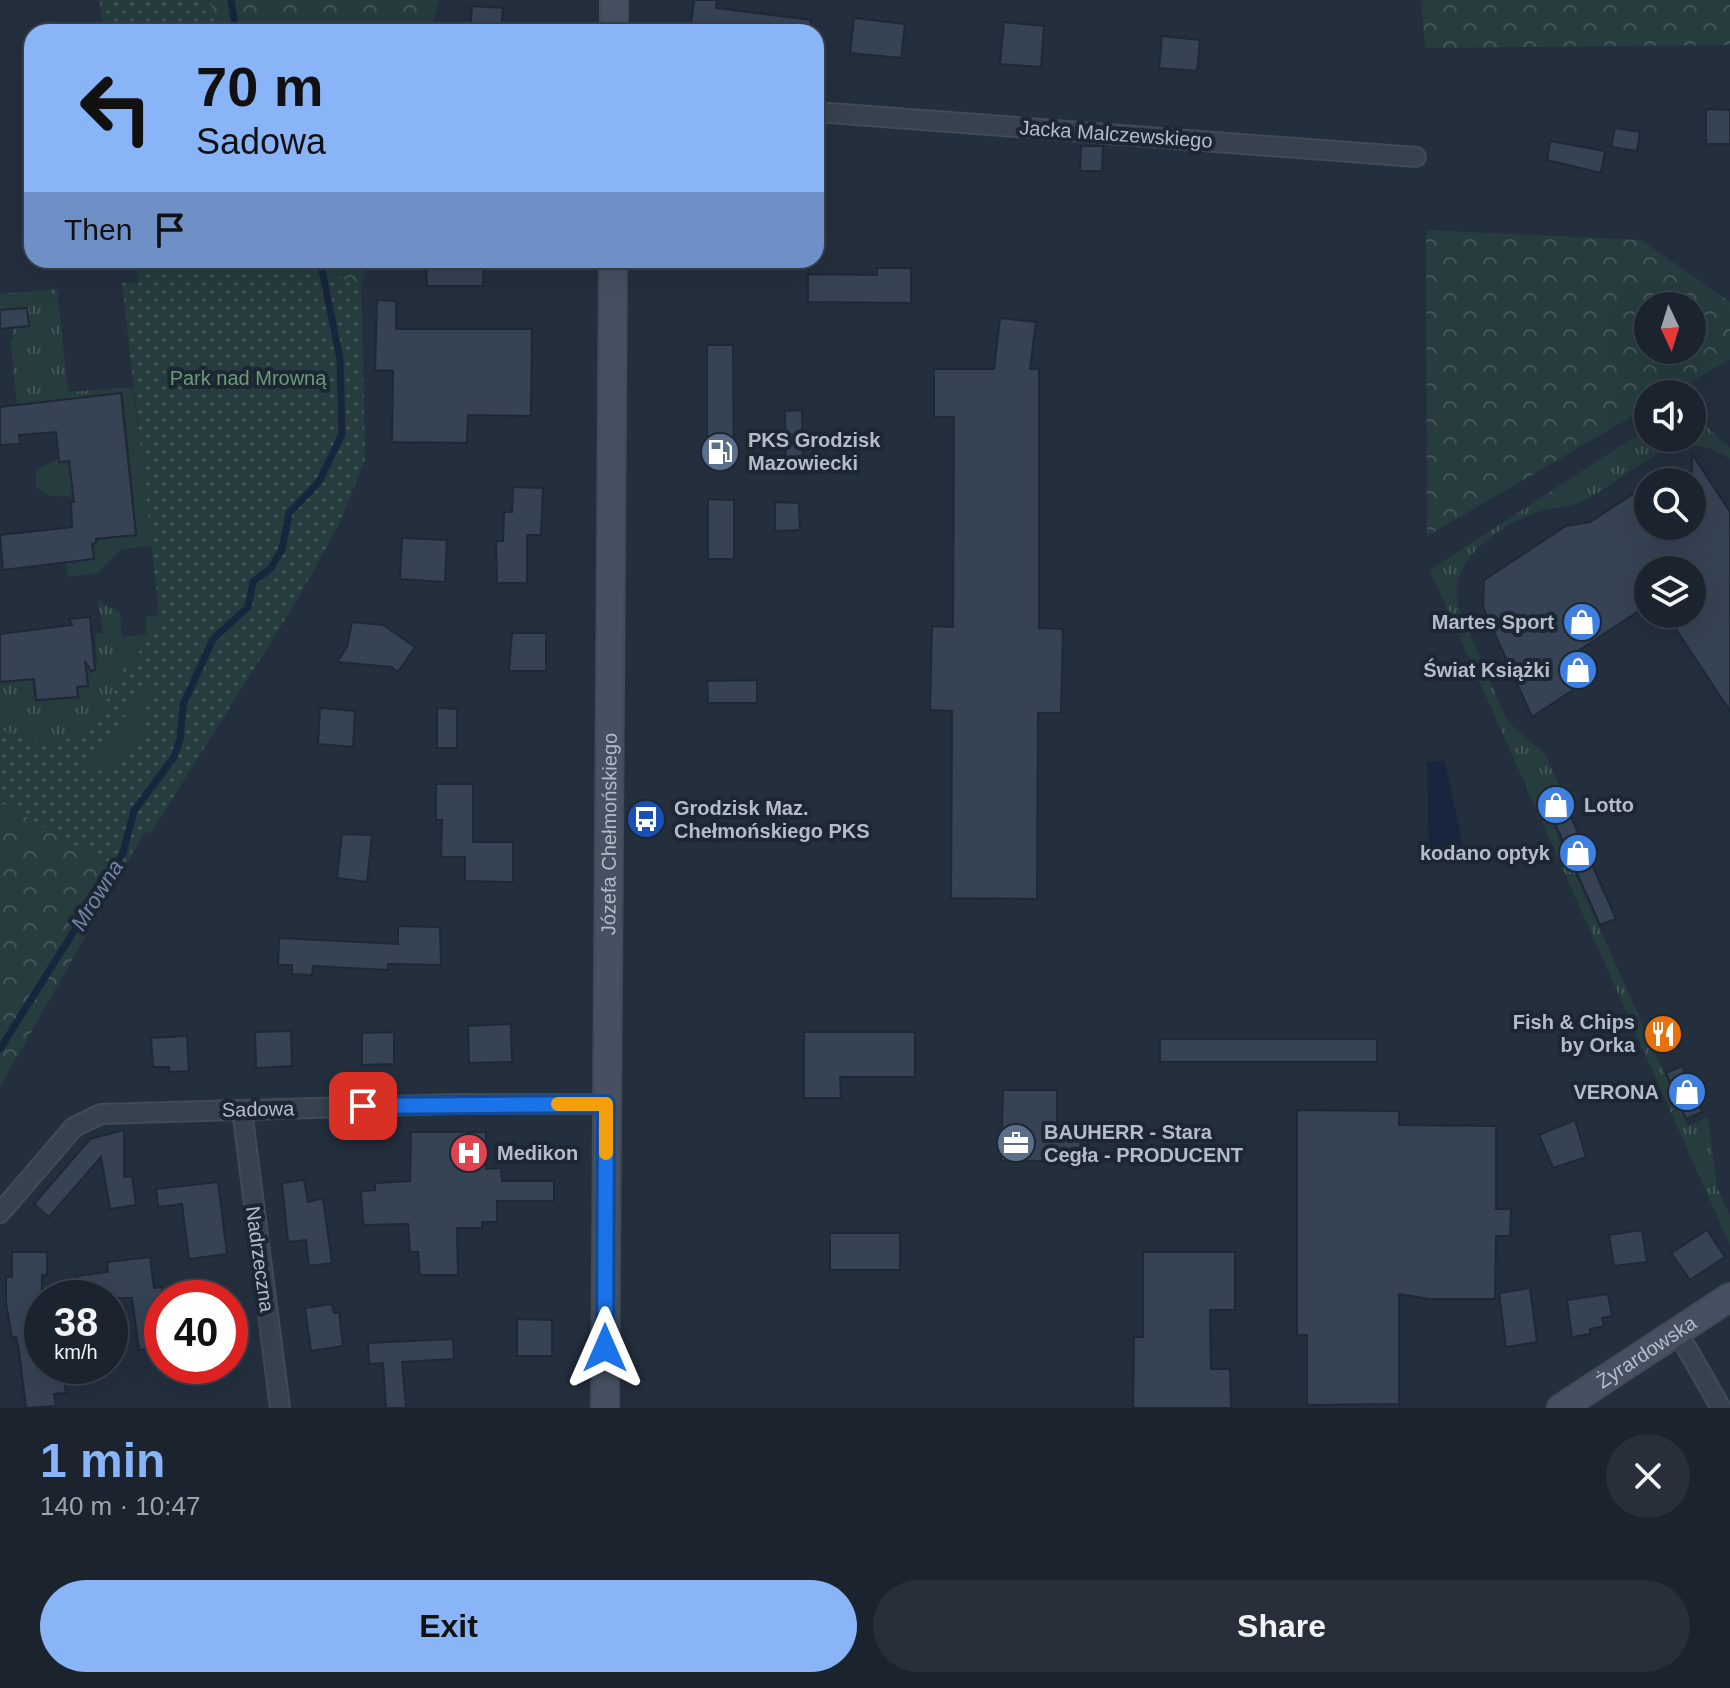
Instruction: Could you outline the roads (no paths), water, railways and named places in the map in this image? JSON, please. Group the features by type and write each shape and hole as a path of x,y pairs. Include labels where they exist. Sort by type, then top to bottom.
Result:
{"street":[{"path":"614,0 614,24"},
{"name":"Jacka Malczewskiego","path":"824,113 1416,157"},
{"name":"Józefa Chełmońskiego","path":"605,1408 613,268"},
{"name":"Sadowa","path":"0,1213 58,1143 88,1118 122,1112 606,1104"},
{"name":"Nadrzeczna","path":"242,1110 280,1408"},
{"name":"Żyrardowska","path":"1561,1408 1730,1297"},
{"path":"1677,1331 1721,1408"}],"water":[{"path":"1445,761 1464,851 1429,853 1427,762"}],"waterway":[{"name":"Mrowna","path":"231,0 235,24"},
{"name":"Mrowna","path":"0,1049 123,853 134,811 174,757 180,739 183,705 213,639 248,607 253,582 271,568 282,549 289,513 319,482 342,434 340,359 322,268"}],"place":[{"name":"PKS Grodzisk Mazowiecki","path":"720,452"},
{"name":"Martes Sport","path":"1582,622"},
{"name":"Świat Książki","path":"1578,670"},
{"name":"Lotto","path":"1556,805"},
{"name":"Grodzisk Maz. Chełmońskiego PKS","path":"646,819"},
{"name":"kodano optyk","path":"1578,853"},
{"name":"Fish & Chips by Orka","path":"1663,1034"},
{"name":"VERONA","path":"1687,1092"},
{"name":"BAUHERR - Stara Cegła - PRODUCENT","path":"1016,1143"},
{"name":"Medikon","path":"469,1153"}],"park label":[{"name":"Park nad Mrowną","path":"248,378"}]}
